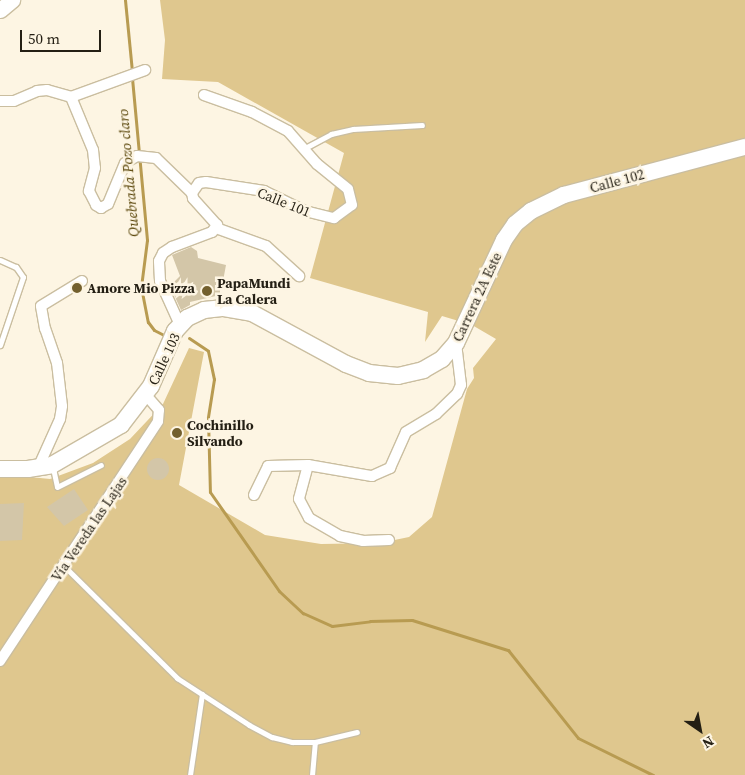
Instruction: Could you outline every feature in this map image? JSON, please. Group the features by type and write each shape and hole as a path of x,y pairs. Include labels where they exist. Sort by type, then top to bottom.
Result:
{"main road":[{"name":"Calle 102","path":"504,240 515,224 531,211 564,195 745,147"},
{"name":"Carrera 2A Este","path":"423,370 442,359 456,343 504,240"},
{"name":"Calle 103","path":"0,469 45,466 115,430 131,416 146,395 180,325 204,310 238,309 271,321 357,369 398,376 423,370"}],"street":[{"path":"0,10 12,0"},
{"path":"0,101 14,101 37,91 47,90 71,98 142,71"},
{"name":"Calle 101","path":"192,193 199,183 213,183 264,191 319,216 334,218 344,213 352,205 350,193 317,164 305,148 288,131 252,112 204,95"},
{"path":"71,98 93,150 95,168 89,191 101,208 110,200 125,163 142,156 156,158 192,193 194,198 215,221 216,228"},
{"path":"180,325 160,281 159,262 162,253 216,228 266,246 299,276"},
{"path":"45,466 60,419 62,406 57,363 45,329 41,306 82,281"},
{"path":"254,495 268,466 308,465 363,476 372,476 390,468 406,432 436,414 457,394 461,385 456,343"},
{"name":"Vía Vereda las Lajas","path":"0,661 158,422 159,410 146,395"},
{"path":"308,465 300,504 309,518 340,536 363,541 390,540"}],"lane":[{"path":"305,148 332,134 353,130 422,125"},
{"path":"0,260 16,267 23,277 0,345"},
{"path":"45,466 57,487 101,466"},
{"path":"63,566 177,678 272,738 292,742 315,742 357,732"},
{"path":"190,775 202,694"},
{"path":"312,775 315,742"}],"shaded area":[{"path":"160,0 745,0 745,775 0,775 0,474 50,479 93,463 130,439 163,404 189,348 204,352 179,485 265,535 321,544 380,543 409,537 432,517 467,389 474,378 473,368 496,339 472,325 442,316 425,342 428,312 310,278 344,153 218,82 162,79 165,40"}],"building":[{"path":"191,247 197,251 198,258 226,265 223,281 230,280 230,289 220,290 220,295 190,302 190,305 181,310 170,286 180,276 172,255"},
{"path":"158,458 166,461 169,469 166,477 158,480 150,477 147,469 150,461"},
{"path":"74,489 88,510 64,526 47,507"},
{"path":"24,503 22,540 0,541 0,504"}],"waterway":[{"name":"Quebrada Pozo claro","path":"125,0 132,72"},
{"name":"Quebrada Pozo claro","path":"132,78 147,240 141,287 148,322 154,330 164,335"},
{"name":"Quebrada Pozo claro","path":"189,338 208,351 214,379 208,418 210,492 279,591 303,613 332,626 370,621 412,620 508,650 578,738 653,775"}],"place":[{"name":"Amore Mio Pizza","path":"77,288"},
{"name":"PapaMundi La Calera","path":"207,291"},
{"name":"Cochinillo Silvando","path":"177,433"}]}
